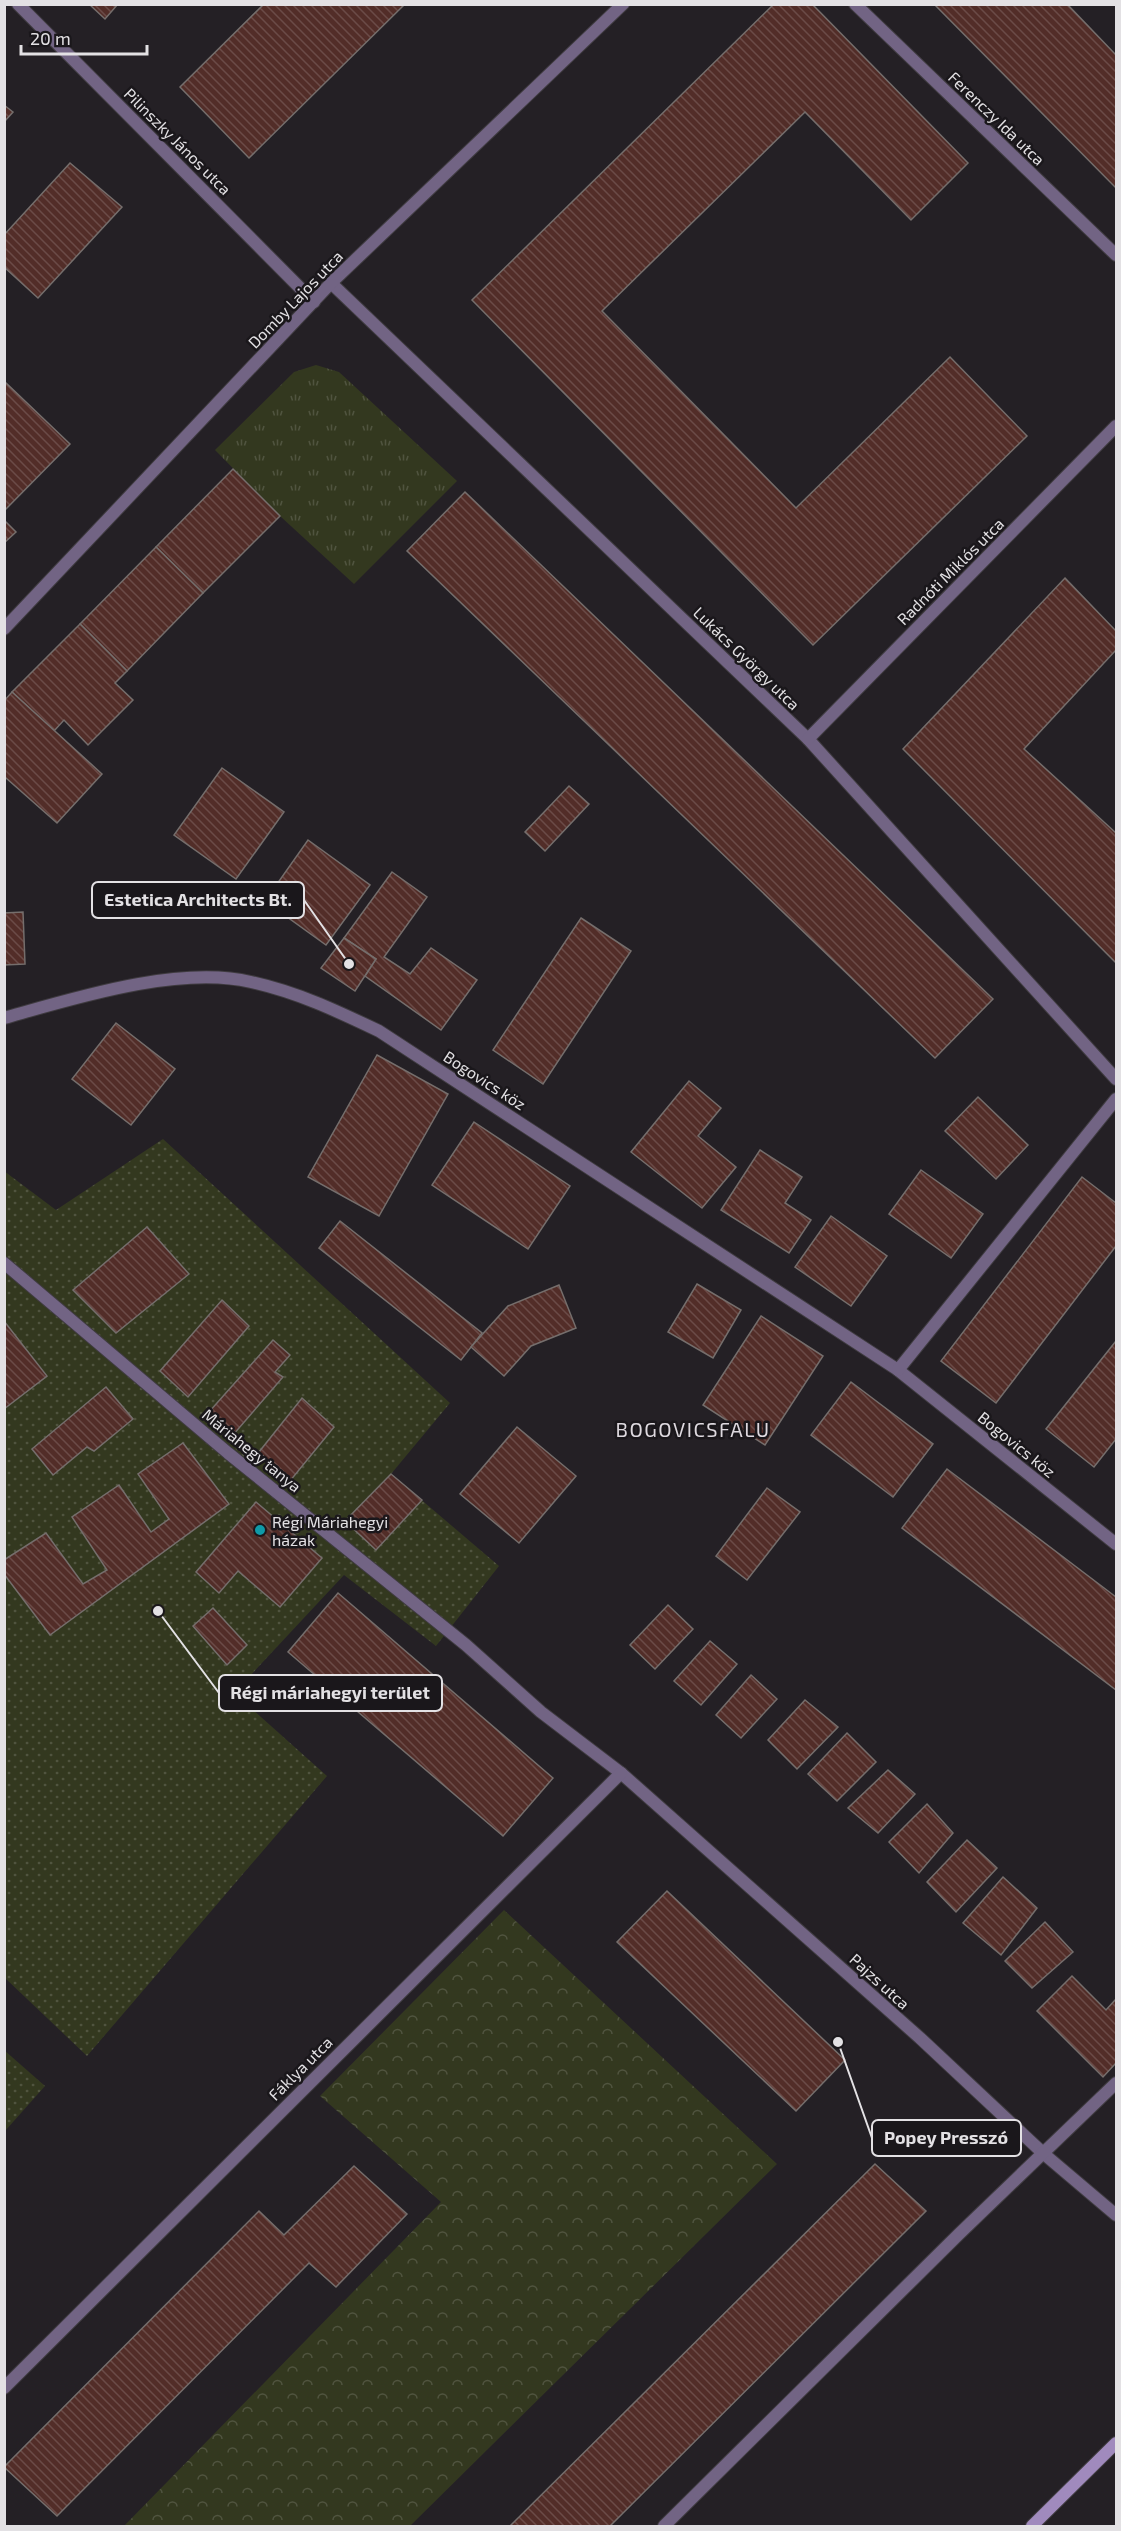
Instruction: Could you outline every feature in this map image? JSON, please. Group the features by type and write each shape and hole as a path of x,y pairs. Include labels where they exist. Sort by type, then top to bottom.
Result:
{"street":[{"name":"Pilinszky János utca","path":"18,4 314,302"},
{"name":"Domby Lajos utca","path":"4,629 331,283 623,4"},
{"name":"Ferenczy Ida utca","path":"855,4 1116,255"},
{"name":"Lukács György utca","path":"331,283 808,739 1116,1079"},
{"name":"Radnóti Miklós utca","path":"808,739 1116,426"},
{"name":"Bogovics köz","path":"4,1018 124,987 186,978 249,981 313,999 379,1031 898,1370 1116,1544"},
{"path":"898,1370 1116,1099"},
{"name":"Máriahegy tanya","path":"4,1263 228,1453 466,1645 541,1712 621,1773"},
{"name":"Pajzs utca","path":"621,1773 920,2038 1044,2154 1116,2215"},
{"name":"Fáklya utca","path":"4,2388 621,1773"},
{"path":"664,2526 959,2234 1116,2083"},
{"path":"1032,2526 1116,2444"}],"green space":[{"path":"316,365 339,372 457,481 354,584 280,516 215,450 294,372"},
{"path":"163,1139 450,1403 391,1474 499,1566 436,1646 344,1575 234,1693 327,1776 87,2056 5,1978 4,1171 56,1210"},
{"path":"504,1910 777,2164 410,2526 124,2526 441,2202 320,2096"},
{"path":"4,2050 45,2086 5,2131 4,2131"}],"building":[{"path":"89,4 118,4 105,19"},
{"path":"264,4 405,4 249,158 180,87"},
{"path":"774,4 812,4 968,163 911,220 805,112 602,311 796,508 950,357 1027,436 813,645 472,300"},
{"path":"934,4 1067,4 1116,55 1116,188"},
{"path":"4,105 13,112 4,122"},
{"path":"70,163 122,207 38,298 4,267 4,235"},
{"path":"4,381 70,444 4,511"},
{"path":"233,469 280,516 203,593 156,547"},
{"path":"465,492 993,999 935,1058 407,551"},
{"path":"4,520 16,532 4,543"},
{"path":"156,547 203,593 127,671 80,624"},
{"path":"1065,578 1116,631 1116,650 1024,749 1116,833 1116,963 903,749"},
{"path":"80,624 127,671 115,683 133,700 88,745 64,720 54,731 12,692"},
{"path":"12,692 102,774 57,823 6,778 4,780 4,701"},
{"path":"222,768 284,812 236,879 174,835"},
{"path":"569,786 589,804 545,851 525,832"},
{"path":"308,840 370,885 326,945 265,901"},
{"path":"392,872 427,897 384,957 410,974 431,948 477,980 441,1030 365,976 376,959 344,938"},
{"path":"23,912 25,964 4,965 4,913"},
{"path":"581,918 631,951 543,1084 493,1050"},
{"path":"344,938 376,959 355,991 321,968"},
{"path":"116,1023 175,1069 131,1125 72,1079"},
{"path":"377,1055 448,1094 379,1216 308,1177"},
{"path":"689,1081 721,1108 698,1136 736,1167 702,1208 631,1152"},
{"path":"978,1097 1028,1145 996,1179 945,1131"},
{"path":"474,1122 570,1186 528,1249 432,1185"},
{"path":"760,1150 802,1177 785,1203 811,1220 789,1253 721,1210"},
{"path":"921,1170 983,1214 951,1258 889,1214"},
{"path":"1082,1177 1116,1203 1116,1246 996,1403 941,1361"},
{"path":"831,1216 887,1256 851,1306 795,1267"},
{"path":"340,1221 482,1333 461,1360 319,1248"},
{"path":"147,1227 189,1274 116,1333 73,1290"},
{"path":"697,1284 741,1310 713,1358 668,1332"},
{"path":"559,1285 576,1328 531,1346 504,1376 471,1347 508,1306"},
{"path":"222,1300 249,1326 188,1397 160,1371"},
{"path":"761,1316 823,1356 765,1445 703,1405"},
{"path":"4,1321 47,1376 4,1409"},
{"path":"273,1340 290,1355 275,1372 283,1377 233,1435 209,1412"},
{"path":"1116,1341 1116,1439 1094,1467 1046,1429"},
{"path":"851,1382 933,1444 893,1497 811,1435"},
{"path":"106,1387 133,1419 94,1451 87,1447 53,1475 32,1449"},
{"name":"Régi Máriahegyi házak","path":"302,1398 334,1427 290,1481 259,1452"},
{"path":"517,1427 576,1476 519,1543 460,1494"},
{"path":"183,1443 229,1504 50,1635 4,1574 4,1560 46,1533 83,1584 107,1570 72,1517 119,1485 151,1532 169,1519 138,1474"},
{"path":"947,1469 1116,1597 1116,1690 902,1528"},
{"name":"Régi Máriahegyi házak","path":"391,1474 422,1500 376,1550 345,1521"},
{"path":"767,1488 800,1512 747,1580 716,1556"},
{"name":"Régi Máriahegyi házak","path":"256,1502 322,1558 280,1607 238,1571 219,1593 196,1572"},
{"path":"338,1593 553,1778 503,1836 288,1652"},
{"path":"668,1605 693,1629 655,1669 630,1645"},
{"path":"213,1608 247,1645 227,1665 193,1626"},
{"path":"710,1641 737,1664 701,1705 674,1681"},
{"path":"751,1675 777,1699 741,1738 716,1715"},
{"path":"805,1700 838,1727 797,1769 768,1740"},
{"path":"847,1733 876,1762 837,1801 808,1774"},
{"path":"888,1770 915,1794 878,1833 848,1808"},
{"path":"927,1804 953,1833 919,1873 889,1842"},
{"path":"967,1840 997,1868 956,1912 927,1882"},
{"path":"1003,1877 1037,1908 1001,1955 963,1923"},
{"path":"667,1891 845,2060 796,2111 617,1942"},
{"path":"1045,1922 1073,1952 1032,1988 1005,1961"},
{"path":"1072,1976 1106,2010 1116,1999 1116,2063 1103,2077 1037,2011"},
{"path":"875,2164 926,2211 610,2526 510,2526"},
{"path":"354,2166 407,2214 336,2287 309,2263 57,2516 4,2467 259,2211 284,2235"}],"place":[{"name":"Estetica Architects Bt.","path":"349,964"},
{"name":"Régi Máriahegyi házak","path":"260,1530"},
{"name":"Régi máriahegyi terület","path":"158,1611"},
{"name":"Popey Presszó","path":"838,2042"}],"district":[{"name":"BOGOVICSFALU","path":"693,1429"}]}
